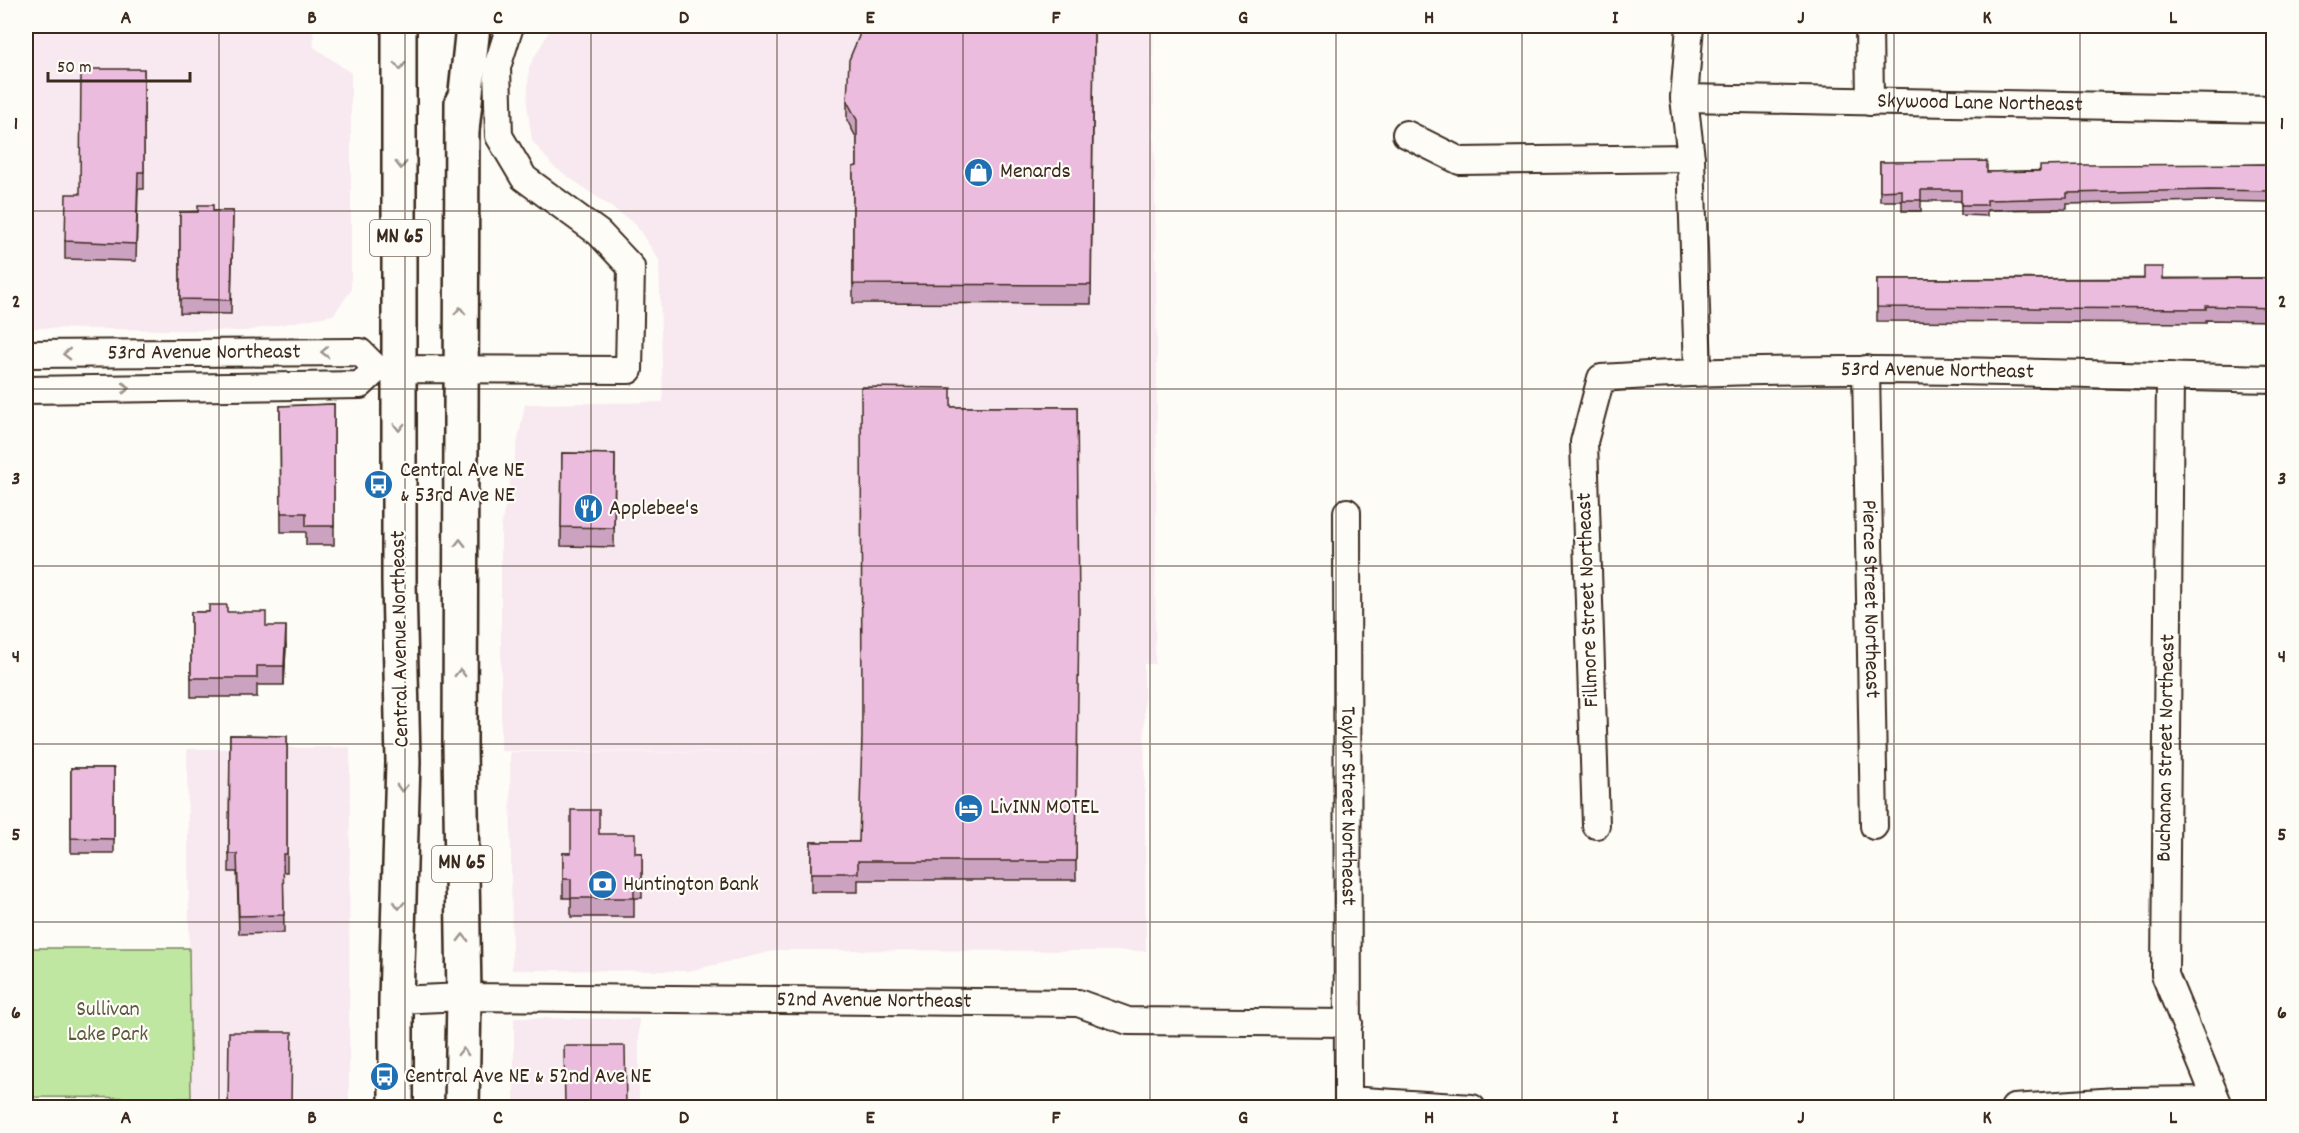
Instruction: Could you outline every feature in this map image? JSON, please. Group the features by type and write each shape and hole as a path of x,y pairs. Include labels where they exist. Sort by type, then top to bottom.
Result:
{"main road":[{"name":"Central Avenue Northeast","path":"396,1107 396,1000 403,762 399,582 388,368 399,26"},
{"name":"MN 65","path":"462,26 460,369 464,997 462,1107"},
{"path":"462,130 473,26"}],"street":[{"path":"388,368 629,370 631,267 599,232 524,178 499,136 497,67 510,26"},
{"path":"1690,26 1684,98 1691,158 1698,371"},
{"path":"1869,26 1870,102"},
{"name":"Skywood Lane Northeast","path":"1684,98 2274,109"},
{"path":"1406,134 1460,161 1691,158"},
{"name":"53rd Avenue Northeast","path":"26,354 360,352 388,368 360,385 26,390"},
{"name":"53rd Avenue Northeast","path":"1601,378 1698,371 1866,369 2274,379"},
{"name":"Pierce Street Northeast","path":"1866,369 1874,826"},
{"name":"Buchanan Street Northeast","path":"2170,376 2164,975 2218,1104"},
{"name":"Fillmore Street Northeast","path":"1596,825 1584,442 1601,378"},
{"name":"Taylor Street Northeast","path":"1347,513 1348,1100 1472,1107"},
{"name":"52nd Avenue Northeast","path":"396,1000 464,997 1078,1003 1128,1021 1349,1023"},
{"path":"2014,1107 2116,1101 2218,1104"}],"shaded area":[{"path":"26,26 313,26 314,47 351,73 351,291 333,315 245,331 26,328"},
{"path":"552,26 1153,26 1157,364 1155,664 1144,664 1146,951 778,950 688,971 512,970 510,752 951,753 501,751 501,527 525,404 663,402 659,260 635,224 553,166 532,141 527,104 529,67"},
{"path":"350,747 349,1107 191,1107 187,749"},
{"path":"514,1018 639,1019 639,1107 514,1108"}],"green space":[{"name":"Sullivan Lake Park","path":"26,948 189,948 191,1098 26,1097"}],"building":[{"name":"Menards","path":"859,26 1094,26 1091,285 853,284 853,167 857,166 857,120 847,101 849,60 859,36"},
{"path":"81,69 144,69 144,172 138,172 136,244 65,241 66,194 80,194"},
{"path":"1987,161 1987,172 2040,171 2040,166 2274,164 2274,191 2067,193 2067,198 1987,200 1987,205 1961,205 1961,190 1921,190 1921,200 1902,200 1902,190 1880,191 1880,162"},
{"path":"198,205 213,205 213,211 233,211 231,300 180,299 180,212 198,212"},
{"path":"2144,267 2163,267 2163,279 2274,278 2274,308 2206,306 2206,309 1877,307 1877,279 2144,279"},
{"path":"861,387 951,388 951,407 1077,407 1079,609 1076,861 858,861 858,873 811,873 811,842 859,842 862,736"},
{"path":"334,404 334,526 306,526 306,513 281,513 280,406"},
{"name":"Applebee's","path":"562,453 615,454 614,528 561,527"},
{"path":"209,605 227,605 227,612 266,612 266,626 286,626 284,666 257,666 257,678 191,678 191,612 209,612"},
{"path":"230,735 287,736 287,854 283,854 284,915 239,916 237,854 229,854"},
{"path":"71,768 114,768 114,839 71,838"},
{"name":"Huntington Bank","path":"571,810 599,810 599,834 635,834 635,853 642,853 642,879 634,879 634,898 571,898 571,879 563,879 563,853 571,853"},
{"path":"229,1032 292,1032 291,1107 228,1107"},
{"path":"564,1046 625,1046 626,1107 565,1107"}],"place":[{"name":"Menards","path":"979,172"},
{"name":"Central Ave NE & 53rd Ave NE","path":"379,484"},
{"name":"Applebee's","path":"588,509"},
{"name":"LivINN MOTEL","path":"969,808"},
{"name":"Huntington Bank","path":"602,885"},
{"name":"Central Ave NE & 52nd Ave NE","path":"384,1077"}]}
